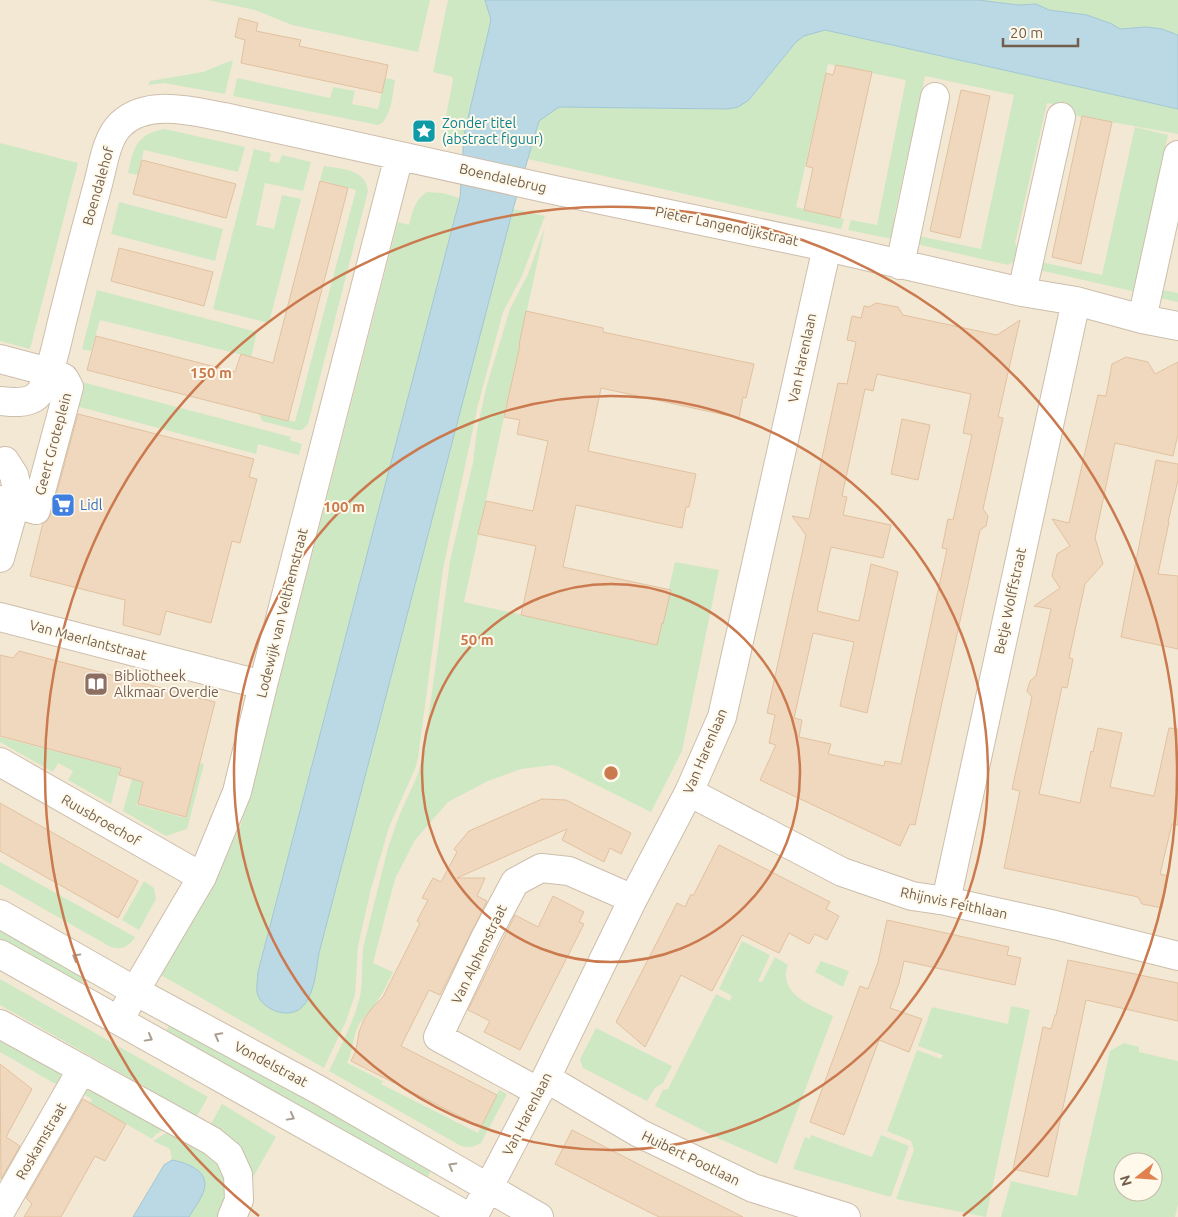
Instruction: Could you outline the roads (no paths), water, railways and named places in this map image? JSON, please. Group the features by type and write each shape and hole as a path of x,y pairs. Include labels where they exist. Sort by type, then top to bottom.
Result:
{"street":[{"path":"900,265 935,97"},
{"name":"Boendalehof","path":"0,401 20,402 34,398 43,388 49,372 105,157 112,136 121,124 131,118 150,110 174,109 224,117 452,166"},
{"path":"1022,292 1061,117"},
{"path":"1142,319 1178,155"},
{"name":"Lodewijk van Velthemstraat","path":"119,1021 202,877 237,792 399,156"},
{"name":"Boendalebrug","path":"452,166 554,190"},
{"name":"Pieter Langendijkstraat","path":"554,190 826,247 1022,292 1076,301 1142,319 1178,326"},
{"name":"Van Harenlaan","path":"471,1217 489,1188 543,1085 633,899 689,792 722,717 826,247"},
{"name":"Betje Wolffstraat","path":"946,901 1076,301"},
{"name":"Geert Groteplein","path":"0,359 64,378 69,387 36,510 8,502"},
{"path":"0,558 8,502 18,494 14,475 5,461"},
{"name":"Van Maerlantstraat","path":"0,617 263,686"},
{"name":"Ruusbroechof","path":"0,762 202,877"},
{"name":"Rhijnvis Feithlaan","path":"689,792 842,872 912,896 946,901 1055,925 1178,956"},
{"name":"Van Alphenstraat","path":"543,1085 438,1038 486,936 515,882 541,868 569,871 633,899"},
{"name":"Vondelstraat","path":"0,914 135,991 319,1090 539,1217"},
{"path":"0,954 471,1217"},
{"path":"0,1024 212,1141 229,1154 238,1175 239,1200 232,1217"},
{"name":"Roskamstraat","path":"0,1212 82,1069"},
{"name":"Huibert Pootlaan","path":"543,1085 753,1188 846,1217"}],"water":[{"path":"485,0 978,0 1018,5 1036,4 1049,10 1087,15 1120,29 1146,27 1162,29 1178,35 1178,109 825,30 804,36 796,42 749,100 738,107 728,109 559,107 539,121 513,209 319,953 312,989 306,1003 301,1008 289,1013 282,1013 269,1008 259,998 257,992 258,972 460,198 464,135 491,20"},
{"path":"172,1160 193,1167 202,1174 204,1179 205,1188 189,1217 133,1217 164,1165"}],"place":[{"name":"Zonder titel (abstract figuur)","path":"424,131"},
{"name":"Lidl","path":"63,505"},
{"name":"Bibliotheek Alkmaar Overdie","path":"96,684"}]}
